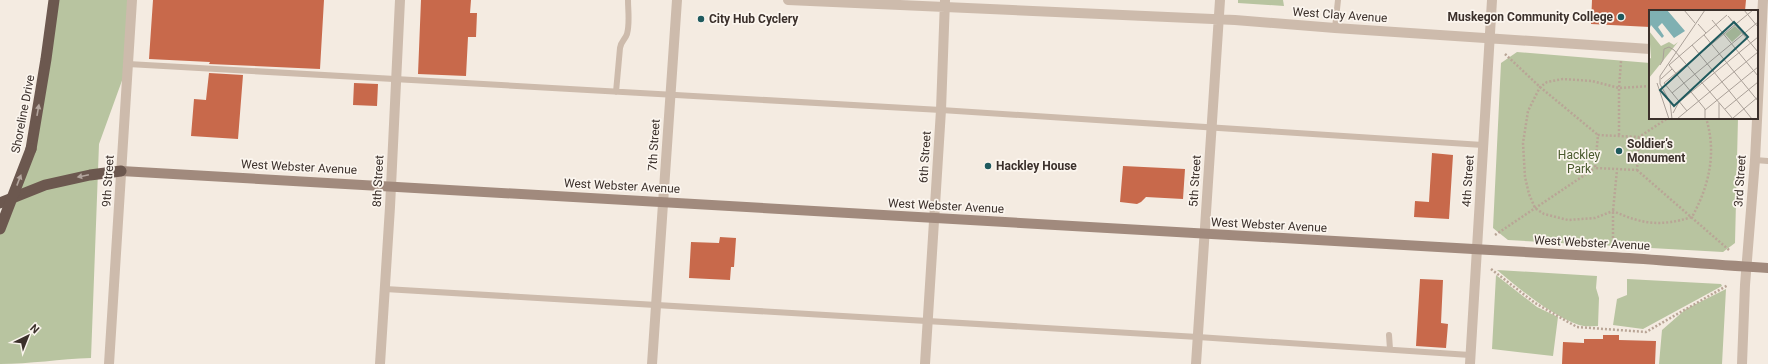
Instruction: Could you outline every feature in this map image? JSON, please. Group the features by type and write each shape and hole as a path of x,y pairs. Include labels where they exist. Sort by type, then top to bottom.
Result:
{"highway":[{"name":"Shoreline Drive","path":"0,229 31,149 54,0"},
{"path":"0,203 46,185 90,175 121,172"}],"main road":[{"name":"West Webster Avenue","path":"121,172 391,185 1205,235 1616,257 1768,268"}],"street":[{"name":"9th Street","path":"109,364 132,0"},
{"name":"8th Street","path":"380,364 400,0"},
{"name":"7th Street","path":"652,364 677,0"},
{"name":"West Clay Avenue","path":"788,0 945,4 1219,19 1649,49"},
{"name":"5th Street","path":"1196,364 1220,0"},
{"name":"4th Street","path":"1470,360 1492,0"},
{"name":"3rd Street","path":"1758,115 1762,54 1763,0"},
{"name":"6th Street","path":"925,364 941,110 945,4"},
{"name":"3rd Street","path":"1742,364 1746,267 1758,119"}],"lane":[{"path":"616,92 621,42 626,36 628,28 628,0"},
{"path":"1335,28 1338,0"},
{"path":"128,64 941,110 1483,145"},
{"path":"1755,160 1768,161"},
{"path":"385,289 1390,349 1470,360"},
{"path":"1389,335 1390,349"}],"path":[{"path":"1505,54 1540,87 1598,135 1639,137 1666,119"},
{"path":"1620,135 1619,88 1621,61"},
{"path":"1649,86 1619,88 1592,81 1563,78 1547,82 1540,87 1528,111 1522,143 1524,176 1535,208 1544,214 1568,220 1595,218 1613,211 1633,220 1650,223 1673,223 1692,217 1708,182 1711,153 1709,128 1706,119"},
{"path":"1596,168 1598,135"},
{"path":"1637,170 1639,137"},
{"path":"1494,235 1596,168 1637,170 1729,250"},
{"path":"1613,242 1613,211 1617,170"},
{"path":"1492,269 1535,303 1577,327 1646,332 1728,285"}],"green space":[{"path":"54,0 132,0 128,64 99,144 91,358 0,364 0,229 31,149"},
{"path":"1238,0 1283,0 1284,6 1238,3"},
{"name":"Hackley Park","path":"1517,52 1649,63 1649,119 1738,119 1735,243 1723,252 1508,240 1493,228 1501,63"},
{"path":"1497,270 1597,276 1596,288 1599,298 1598,326 1579,325 1557,315 1516,286"},
{"path":"1496,275 1537,307 1558,317 1553,356 1492,349"},
{"path":"1627,279 1721,284 1722,286 1643,329 1613,325 1617,299 1627,295"},
{"path":"1726,289 1722,364 1659,364 1662,330 1686,309"}],"building":[{"path":"153,0 324,0 320,69 209,64 210,62 149,59"},
{"path":"421,0 471,0 470,13 477,13 476,37 468,37 466,76 418,74"},
{"name":"Muskegon Community College","path":"1592,0 1746,0 1745,10 1649,10 1649,27 1591,24"},
{"path":"209,73 243,75 238,139 191,136 194,99 206,100"},
{"path":"354,83 378,84 377,106 353,105"},
{"path":"1432,153 1453,155 1449,219 1414,217 1415,201 1429,202"},
{"path":"1123,166 1185,169 1183,199 1146,197 1137,204 1120,202"},
{"path":"720,237 736,238 734,267 731,267 730,280 689,278 691,242 719,243"},
{"path":"1420,279 1443,280 1441,323 1448,324 1446,348 1416,346"},
{"path":"1603,335 1619,335 1619,340 1656,341 1655,364 1562,364 1563,342 1584,343 1584,339 1603,339"}],"place":[{"name":"Muskegon Community College","path":"1621,17"},
{"name":"City Hub Cyclery","path":"701,19"},
{"name":"Soldier’s Monument","path":"1619,151"},
{"name":"Hackley House","path":"988,166"}]}
